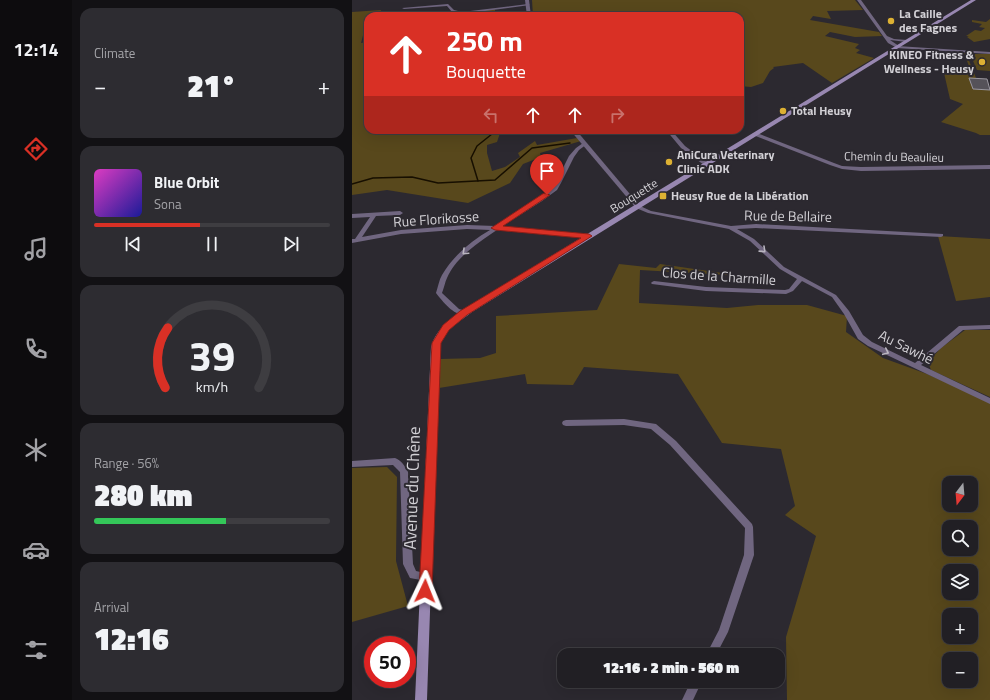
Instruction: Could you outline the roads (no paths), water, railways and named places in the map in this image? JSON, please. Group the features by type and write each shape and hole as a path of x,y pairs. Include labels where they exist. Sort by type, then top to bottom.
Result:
{"main road":[{"name":"Bouquette","path":"464,313 974,0"},
{"name":"Avenue du Chêne","path":"421,700 435,347 442,332 464,313"}],"street":[{"path":"859,0 889,39 897,46 990,53"},
{"path":"468,12 527,2 528,12"},
{"path":"404,8 448,5 453,11 458,12"},
{"path":"889,39 906,41"},
{"path":"576,134 638,207"},
{"path":"672,134 683,147 706,164"},
{"name":"Chemin du Beaulieu","path":"755,134 832,164 851,168 990,167"},
{"path":"464,313 457,311 439,293 444,276 450,265 495,228 557,188 563,172 574,154 580,146 585,144"},
{"name":"Rue de Bellaire","path":"638,207 650,212 731,228 756,226 941,235"},
{"name":"Rue Florikosse","path":"352,216 400,213"},
{"name":"Rue Florikosse","path":"354,241 375,214"},
{"name":"Rue Florikosse","path":"354,241 401,232 436,228 495,228 589,236"},
{"name":"Au Sawhé","path":"731,228 752,240 782,268 834,296 847,313 860,337 870,344 990,401"},
{"name":"Clos de la Charmille","path":"654,283 706,289 786,292 791,290 800,279"},
{"path":"916,366 961,328 990,327"},
{"path":"566,423 624,422 653,426 673,444 749,527 749,556 723,632 715,648"},
{"path":"352,464 395,461 401,467 404,472 408,564 413,575 426,576"},
{"path":"687,700 693,688"}],"waterway":[{"path":"478,181 471,158 477,146 492,134"},
{"path":"478,181 495,180 532,148 570,143"},
{"path":"352,184 373,178 412,177 438,183 478,181"}],"place":[{"name":"La Caille des Fagnes","path":"891,21"},
{"name":"KINEO Fitness & Wellness - Heusy","path":"982,62"},
{"name":"Total Heusy","path":"783,111"},
{"name":"AniCura Veterinary Clinic ADK","path":"669,162"},
{"name":"Heusy Rue de la Libération","path":"663,196"}]}
